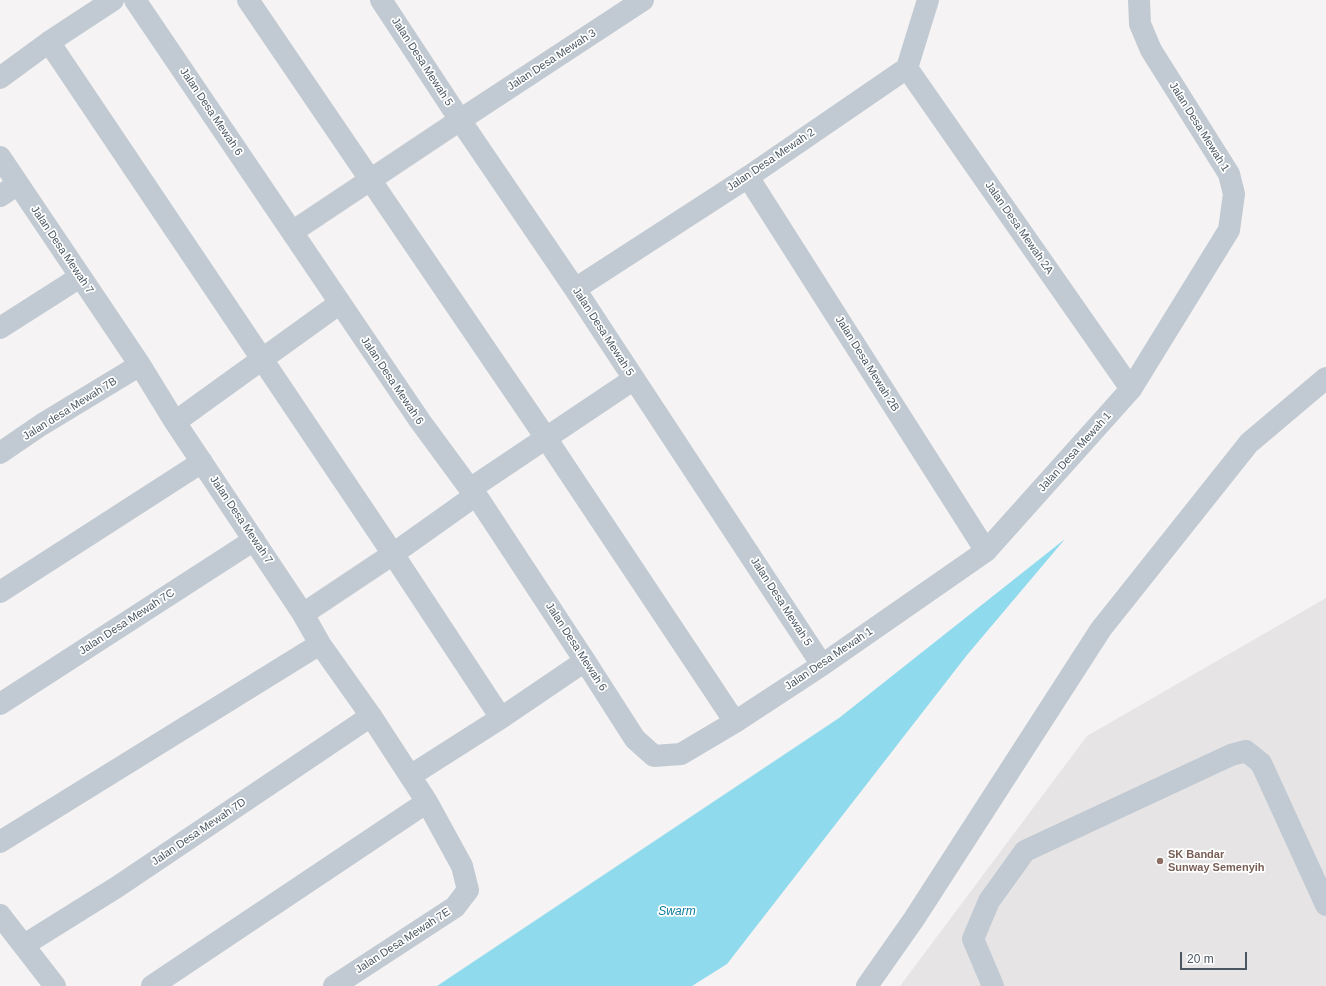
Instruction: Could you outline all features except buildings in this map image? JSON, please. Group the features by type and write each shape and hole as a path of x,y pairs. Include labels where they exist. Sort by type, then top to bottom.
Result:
{"street":[{"path":"0,78 49,42 113,0"},
{"name":"Jalan Desa Mewah 6","path":"135,0 420,421 473,492 635,739 654,756"},
{"path":"248,0 372,180 735,722"},
{"name":"Jalan Desa Mewah 5","path":"381,0 460,120 575,289 822,665"},
{"name":"Jalan Desa Mewah 3","path":"292,232 643,0"},
{"path":"907,68 928,0"},
{"name":"Jalan Desa Mewah 1","path":"654,756 682,754 735,722 822,665 986,551 1131,389 1230,230 1234,194 1229,174 1151,50 1140,24 1139,0"},
{"path":"49,42 393,554 501,718"},
{"name":"Jalan Desa Mewah 2","path":"575,289 748,177 907,68"},
{"name":"Jalan Desa Mewah 2A","path":"907,68 1131,389"},
{"name":"Jalan Desa Mewah 7","path":"0,157 9,190 80,278 140,365 175,422 303,614 320,644 371,716 427,802 462,866 468,890"},
{"name":"Jalan Desa Mewah 2B","path":"748,177 986,551"},
{"path":"0,328 80,278"},
{"path":"175,422 340,303"},
{"name":"Jalan desa Mewah 7B","path":"0,453 41,425 140,365"},
{"path":"866,986 914,919 1101,629 1249,443 1326,378"},
{"path":"303,614 393,554 546,438 634,379"},
{"path":"0,592 202,462"},
{"name":"Jalan Desa Mewah 7C","path":"0,704 254,540"},
{"path":"0,842 320,644"},
{"path":"410,776 501,718 585,661"},
{"name":"Jalan Desa Mewah 7D","path":"24,945 117,887 371,716"},
{"path":"992,986 973,939 989,901 1025,851 1231,754 1246,751 1261,763 1326,905"},
{"path":"152,986 427,802"},
{"name":"Jalan Desa Mewah 7E","path":"334,986 455,907 468,890"},
{"path":"0,914 55,986"}],"shaded area":[{"name":"SK Bandar Sunway Semenyih","path":"1326,598 1326,986 900,986 1087,736"}],"water":[{"name":"Swarm","path":"1065,539 967,655 727,964 692,986 437,986 839,718"}],"place":[{"name":"SK Bandar Sunway Semenyih","path":"1160,861"}]}
